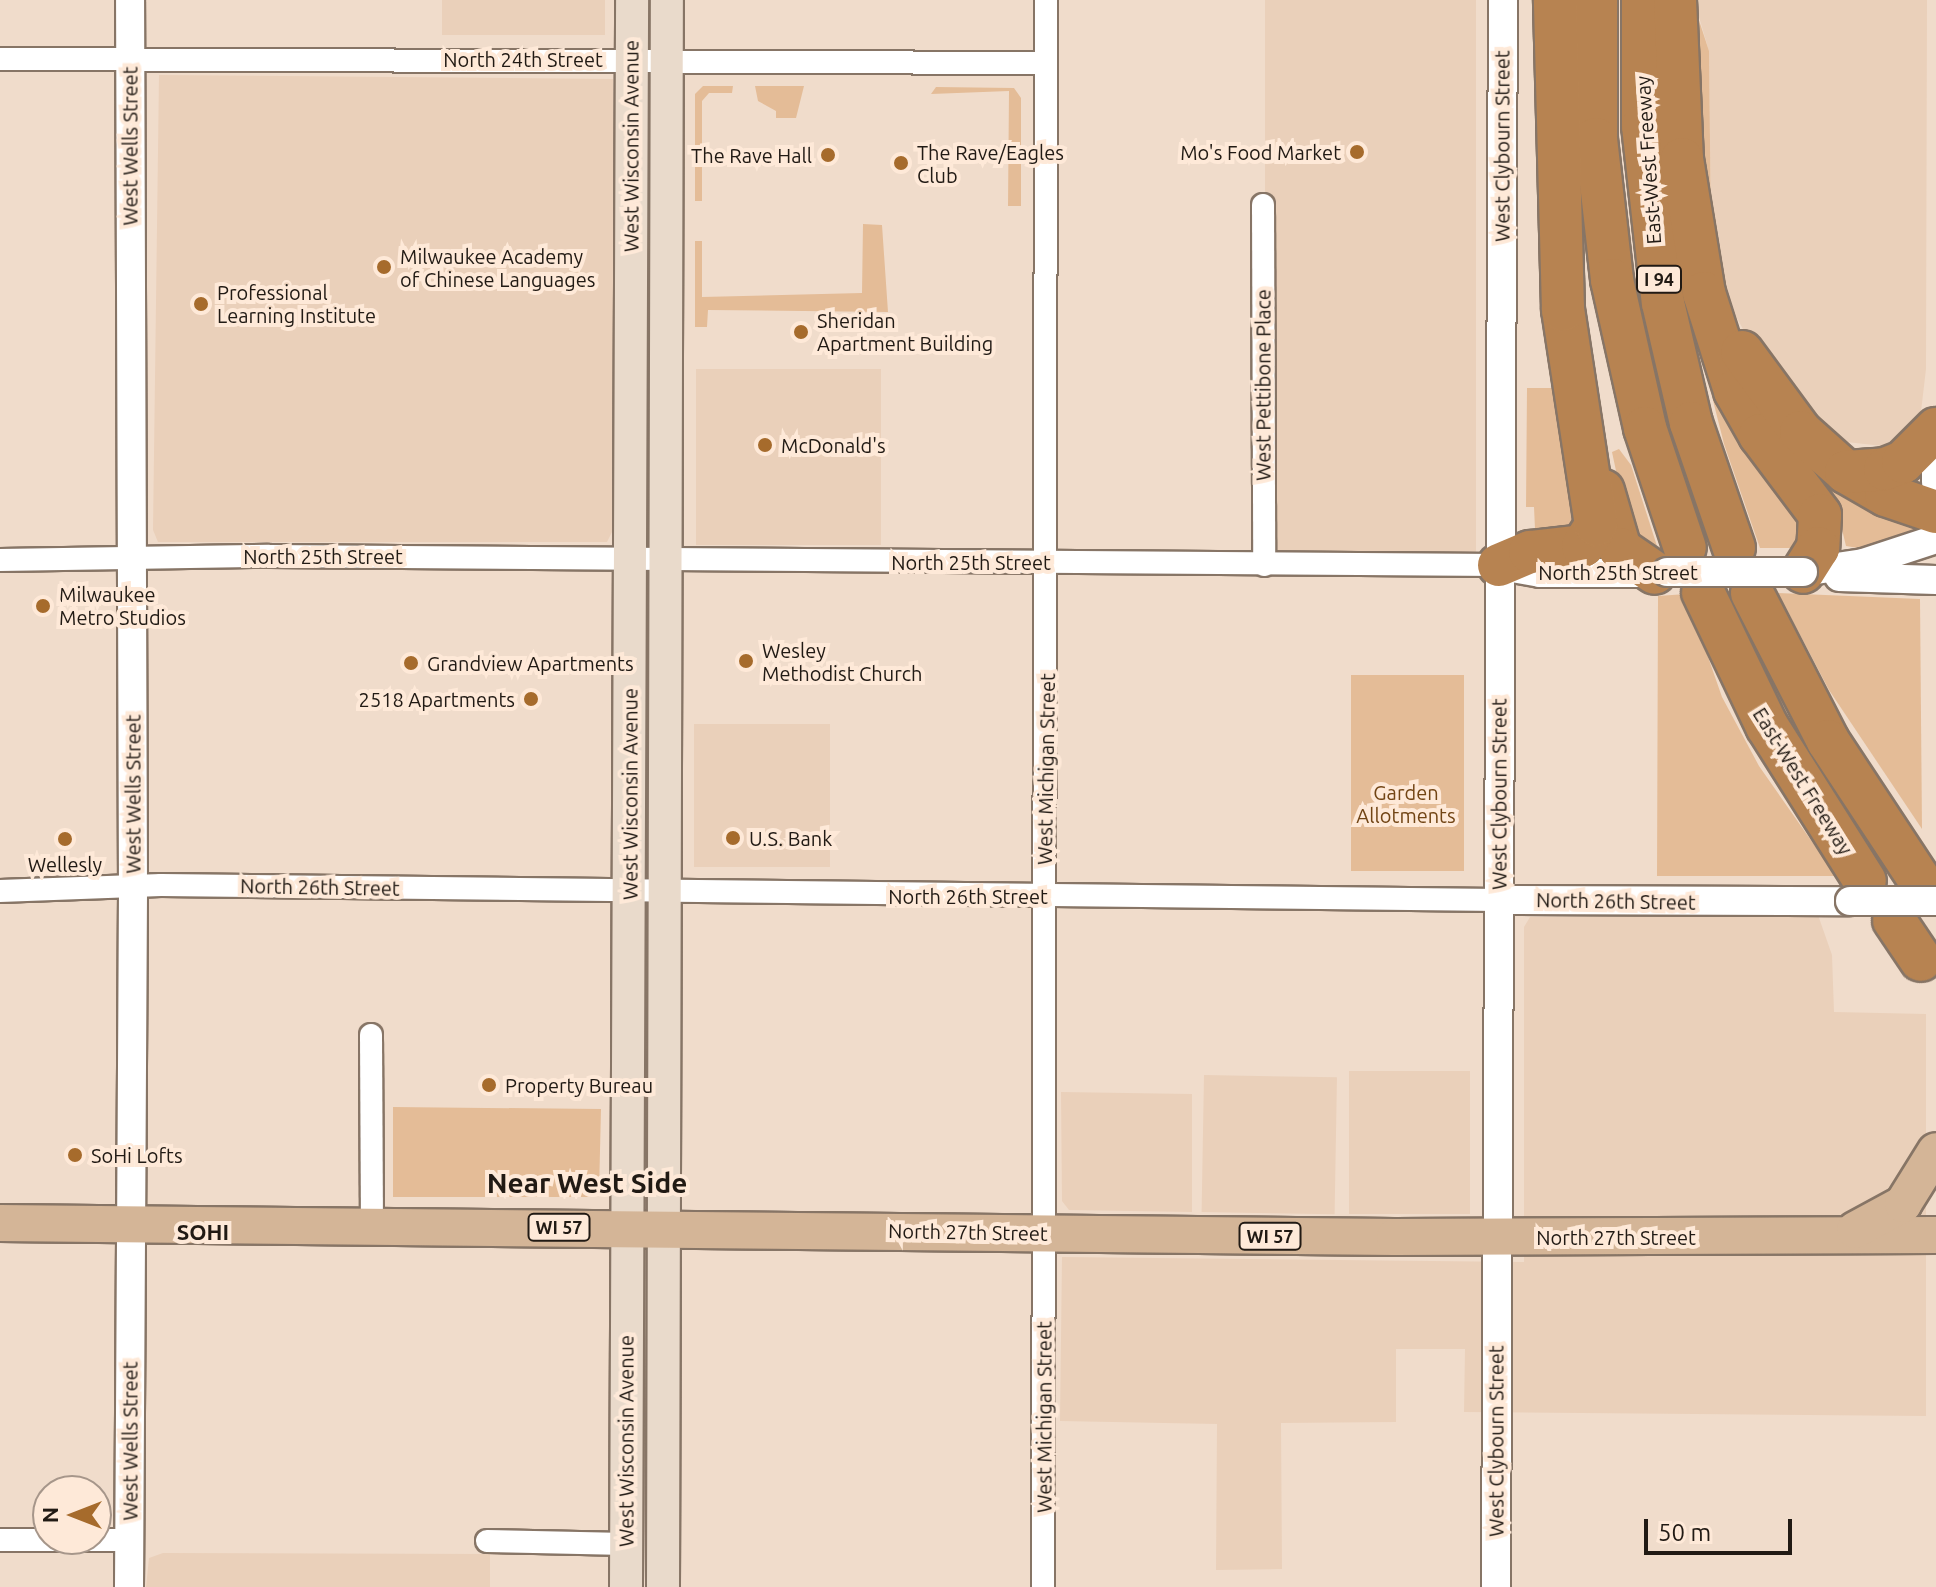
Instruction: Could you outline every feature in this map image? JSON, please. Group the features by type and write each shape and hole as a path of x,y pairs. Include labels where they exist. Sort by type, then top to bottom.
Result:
{"highway":[{"path":"1499,565 1530,552 1583,546 1591,539 1596,512 1560,265 1555,0"},
{"name":"East-West Freeway","path":"1596,0 1596,139 1612,280 1677,571 1858,891"},
{"name":"East-West Freeway","path":"1643,0 1643,126 1663,303 1691,423 1734,548"},
{"path":"1675,0 1676,99 1693,227 1711,324 1735,391 1760,435 1820,515 1818,548 1803,572"},
{"path":"1693,227 1717,302 1746,360 1801,432 1846,472 1886,495 1936,512"},
{"path":"1846,472 1885,469 1903,462 1936,429"},
{"path":"1586,437 1620,549 1677,571"},
{"path":"1752,593 1828,741 1928,890"},
{"path":"1894,920 1921,960"}],"main road":[{"name":"West Wisconsin Avenue","path":"626,1587 632,0"},
{"name":"West Wisconsin Avenue","path":"662,1587 668,558 667,0"},
{"path":"1845,1234 1892,1214 1915,1190 1936,1151"},
{"name":"North 27th Street","path":"0,1223 1497,1237 1936,1235"},
{"path":"626,1508 643,1532 646,1570 662,1587"}],"street":[{"name":"West Wells Street","path":"129,1587 133,888 130,0"},
{"name":"West Michigan Street","path":"1043,1587 1048,562 1046,0"},
{"name":"West Clybourn Street","path":"1496,1587 1503,0"},
{"name":"North 24th Street","path":"0,59 631,59 1046,63"},
{"name":"West Pettibone Place","path":"1263,205 1264,565"},
{"path":"1936,452 1936,482"},
{"name":"North 25th Street","path":"0,560 630,557 1499,565 1540,573 1803,572 1863,563 1936,539"},
{"path":"1803,572 1936,580"},
{"name":"North 26th Street","path":"0,891 133,888 1499,900 1928,890"},
{"path":"371,1035 372,1226"},
{"path":"0,1540 129,1540"},
{"path":"487,1541 626,1544"}],"shaded area":[{"path":"442,0 605,0 605,35 442,35"},
{"path":"1265,0 1476,0 1476,552 1265,552"},
{"path":"1694,0 1927,0 1926,369 1920,420 1883,446 1837,441 1759,358 1733,311 1711,234 1709,51"},
{"name":"Milwaukee Academy of Chinese Languages","path":"159,75 613,79 614,528 607,542 158,542 153,530"},
{"path":"696,369 881,369 881,545 696,545"},
{"path":"694,724 830,724 830,867 694,867"},
{"path":"1818,915 1832,955 1834,1012 1926,1014 1926,1416 1464,1412 1465,1349 1396,1349 1396,1422 1281,1423 1282,1569 1216,1570 1217,1424 1060,1421 1062,1257 1524,1262 1524,927 1530,917"},
{"path":"1349,1071 1470,1071 1470,1214 1349,1214"},
{"path":"1204,1075 1337,1077 1335,1214 1202,1212"},
{"path":"1061,1092 1192,1094 1192,1212 1069,1210 1062,1201"},
{"path":"163,1553 490,1554 490,1587 146,1587 149,1558"}],"green space":[{"path":"1694,5 1709,51 1711,234 1705,229"},
{"path":"703,86 733,86 732,93 709,93 702,101 702,201 695,201 695,94"},
{"path":"755,86 804,86 796,118 776,118 776,111 758,101"},
{"path":"936,87 1014,88 1021,98 1021,206 1008,206 1009,91 931,94"},
{"path":"863,224 882,225 888,312 708,310 707,327 695,327 695,241 702,241 702,297 862,293"},
{"path":"1690,309 1799,505 1799,548 1760,548 1724,444"},
{"path":"1527,388 1559,388 1584,498 1573,523 1562,529 1535,529 1534,507 1526,507"},
{"path":"1767,411 1920,520 1920,531 1864,549 1846,546 1839,517"},
{"path":"1619,449 1631,465 1657,546 1642,538 1625,513 1612,452"},
{"path":"1778,593 1920,599 1922,829 1829,690"},
{"path":"1686,594 1722,697 1759,766 1836,876 1657,876 1658,596"},
{"name":"Garden Allotments","path":"1351,675 1464,675 1464,871 1351,871"},
{"path":"393,1107 601,1109 599,1192 590,1197 393,1197"}],"place":[{"name":"Mo's Food Market","path":"1357,152"},
{"name":"The Rave Hall","path":"828,155"},
{"name":"The Rave/Eagles Club","path":"901,163"},
{"name":"Milwaukee Academy of Chinese Languages","path":"384,267"},
{"name":"Professional Learning Institute","path":"201,304"},
{"name":"Sheridan Apartment Building","path":"801,332"},
{"name":"McDonald's","path":"765,445"},
{"name":"Milwaukee Metro Studios","path":"43,606"},
{"name":"Wesley Methodist Church","path":"746,661"},
{"name":"Grandview Apartments","path":"411,663"},
{"name":"2518 Apartments","path":"531,699"},
{"name":"U.S. Bank","path":"733,838"},
{"name":"Wellesly","path":"65,839"},
{"name":"Property Bureau","path":"489,1085"},
{"name":"SoHi Lofts","path":"75,1155"}],"district":[{"name":"Near West Side","path":"587,1183"},
{"name":"SOHI","path":"203,1232"}]}
